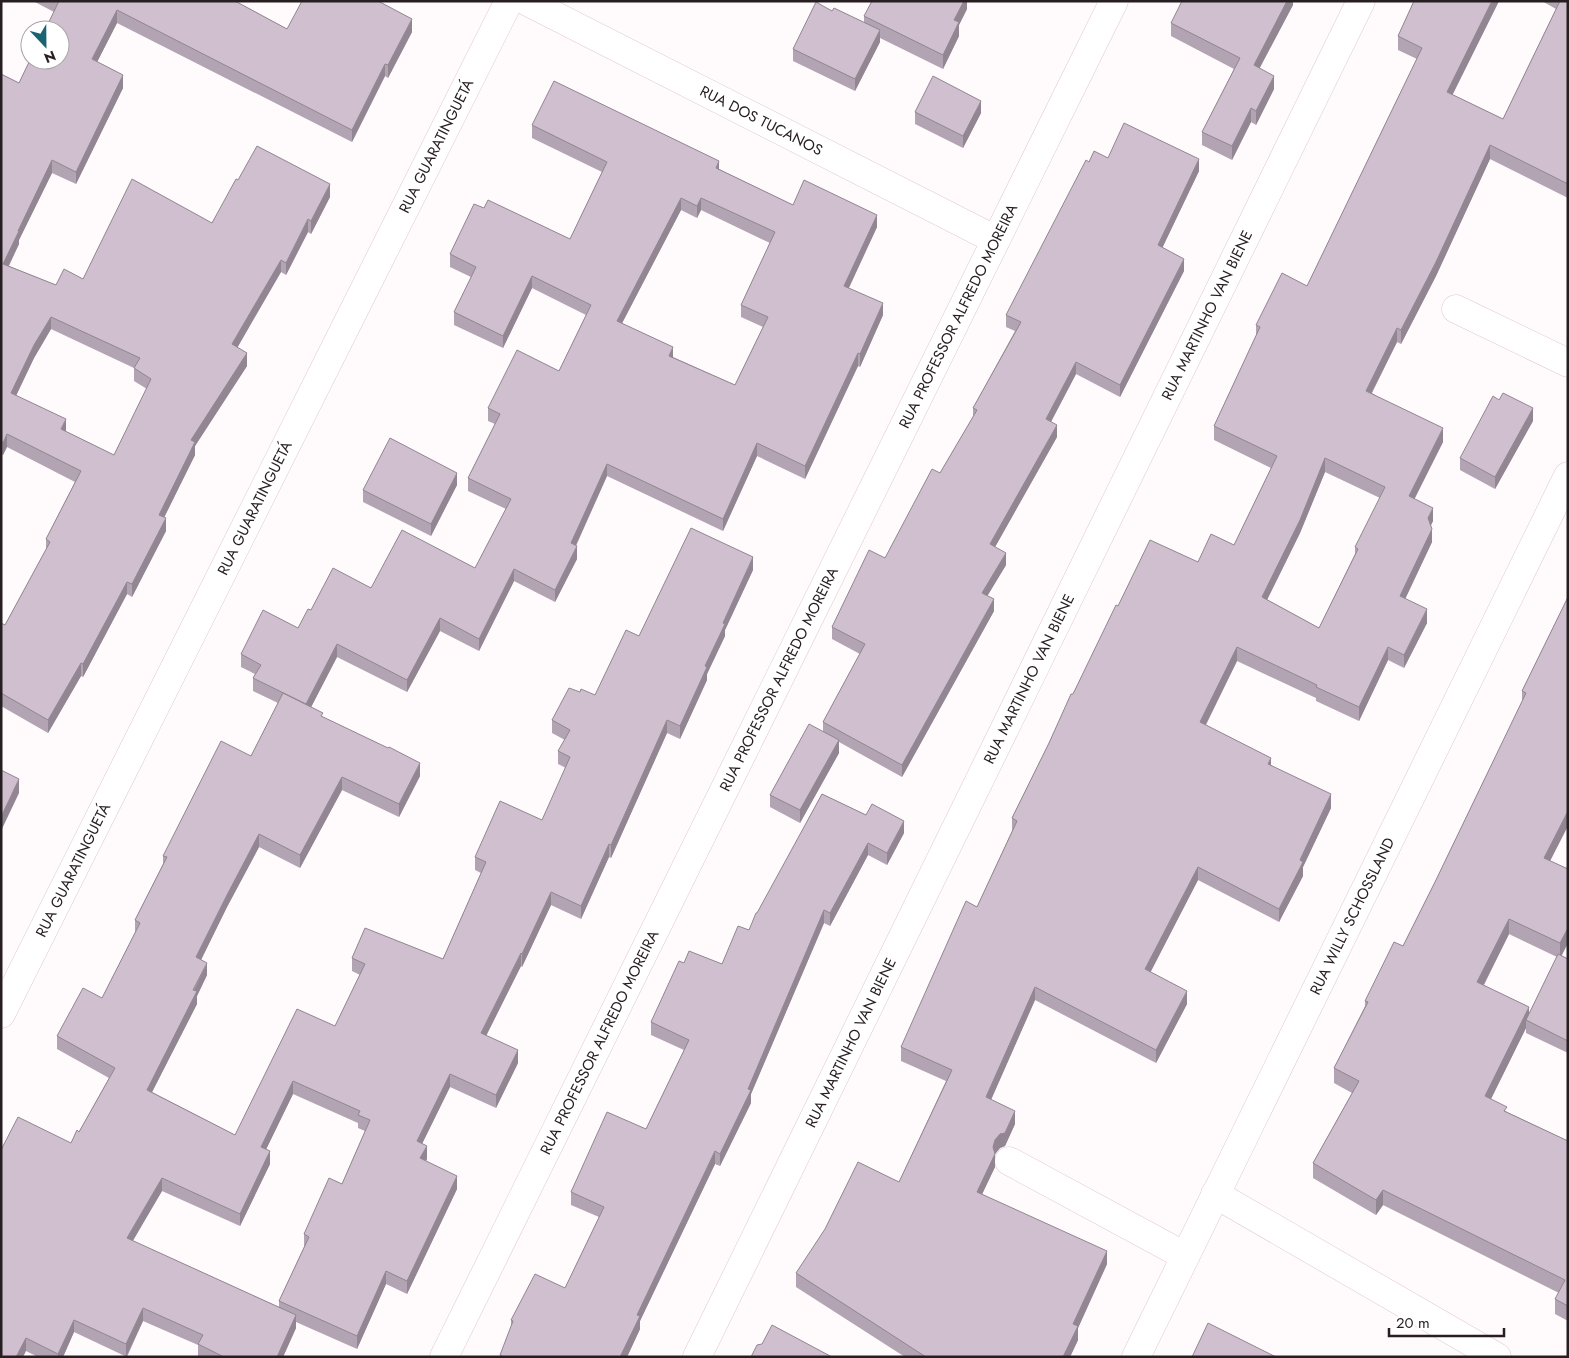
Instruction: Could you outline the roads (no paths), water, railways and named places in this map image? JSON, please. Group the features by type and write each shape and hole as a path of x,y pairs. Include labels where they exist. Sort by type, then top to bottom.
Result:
{"street":[{"name":"RUA GUARATINGUETÁ","path":"1,1014 509,1"},
{"name":"RUA DOS TUCANOS","path":"526,1 996,240"},
{"name":"RUA PROFESSOR ALFREDO MOREIRA","path":"444,1357 1114,1"},
{"name":"RUA MARTINHO VAN BIENE","path":"697,1357 1361,1"},
{"path":"1456,309 1568,364"},
{"name":"RUA WILLY SCHOSSLAND","path":"1136,1357 1568,476"},
{"path":"1009,1161 1185,1256"},
{"path":"1215,1194 1497,1357"}]}
